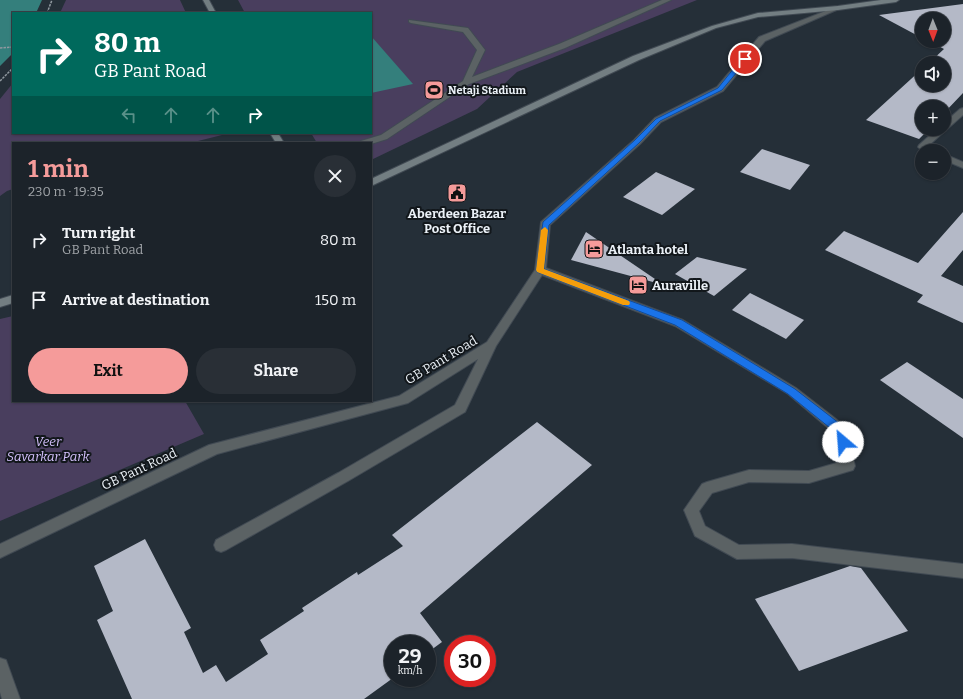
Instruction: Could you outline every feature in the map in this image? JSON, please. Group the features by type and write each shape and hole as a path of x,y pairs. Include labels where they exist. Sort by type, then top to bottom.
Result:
{"main road":[{"path":"206,0 212,12"},
{"path":"372,183 636,58 714,27 758,15 838,8 869,1 896,0"},
{"path":"0,303 12,299"}],"street":[{"path":"367,142 384,137 466,82 562,46 668,0"},
{"name":"GB Pant Road","path":"0,551 214,449 403,400 491,345 540,270 545,224 637,142 658,120 720,89 762,38 838,8"},
{"path":"410,21 465,30 481,50 466,82"},
{"path":"951,121 963,111"},
{"path":"925,144 934,136"},
{"path":"951,160 963,165"},
{"path":"540,270 679,323 792,391 840,430 848,466 809,477 749,476 707,488 691,510 700,531 737,552 792,551 963,571"},
{"path":"221,545 343,477 460,408 491,345"},
{"path":"0,666 11,699"}],"path":[{"path":"47,12 52,0"},
{"path":"0,48 12,47"},
{"path":"0,81 12,69"}],"green space":[{"path":"66,0 180,0 186,12 60,12"},
{"name":"Netaji Stadium","path":"238,0 697,0 517,72 477,109 372,160 372,142 316,142 312,134 372,134 372,12 244,12"},
{"path":"12,84 12,134 226,134 194,142 12,142 12,189 0,196 0,99"},
{"name":"Veer Savarkar Park","path":"12,316 12,402 186,402 204,434 0,521 0,319"}],"shaded area":[{"path":"0,0 42,0 36,12 12,12 12,54 0,66"},
{"path":"372,37 413,84 372,93"}],"building":[{"path":"963,4 963,93 951,106 951,100 915,100 915,136 922,136 919,139 866,120 915,75 915,92 951,92 951,56 936,56 944,49 942,48 951,48 951,12 915,12 915,34 879,15"},
{"path":"762,149 810,165 790,190 740,172"},
{"path":"656,172 695,189 662,215 623,197"},
{"path":"963,212 963,250 941,276 963,286 963,323 917,302 923,295 825,250 844,231 918,263"},
{"path":"586,232 655,279 653,282 571,260"},
{"path":"697,257 747,269 714,296 675,274"},
{"path":"750,293 804,320 786,339 732,310"},
{"path":"907,362 963,399 963,438 880,380"},
{"path":"537,422 592,465 420,613 442,642 436,646 436,635 384,635 384,685 364,699 132,699 97,620 113,611 94,566 145,539 191,628 184,632 203,673 216,665 226,682 268,654 260,640 304,611 302,608 357,572 358,575 403,546 392,535"},
{"path":"850,566 861,568 908,631 799,671 755,599"}],"slow traffic":[{"path":"545,230 540,270 626,303"}],"place":[{"name":"Netaji Stadium","path":"434,90"},
{"name":"Aberdeen Bazar Post Office","path":"457,193"},
{"name":"Atlanta hotel","path":"594,249"},
{"name":"Auraville","path":"638,285"}],"route":[{"path":"745,59 720,89 658,120 637,142 545,224 540,270 679,323 792,391 840,430 843,442"}]}
